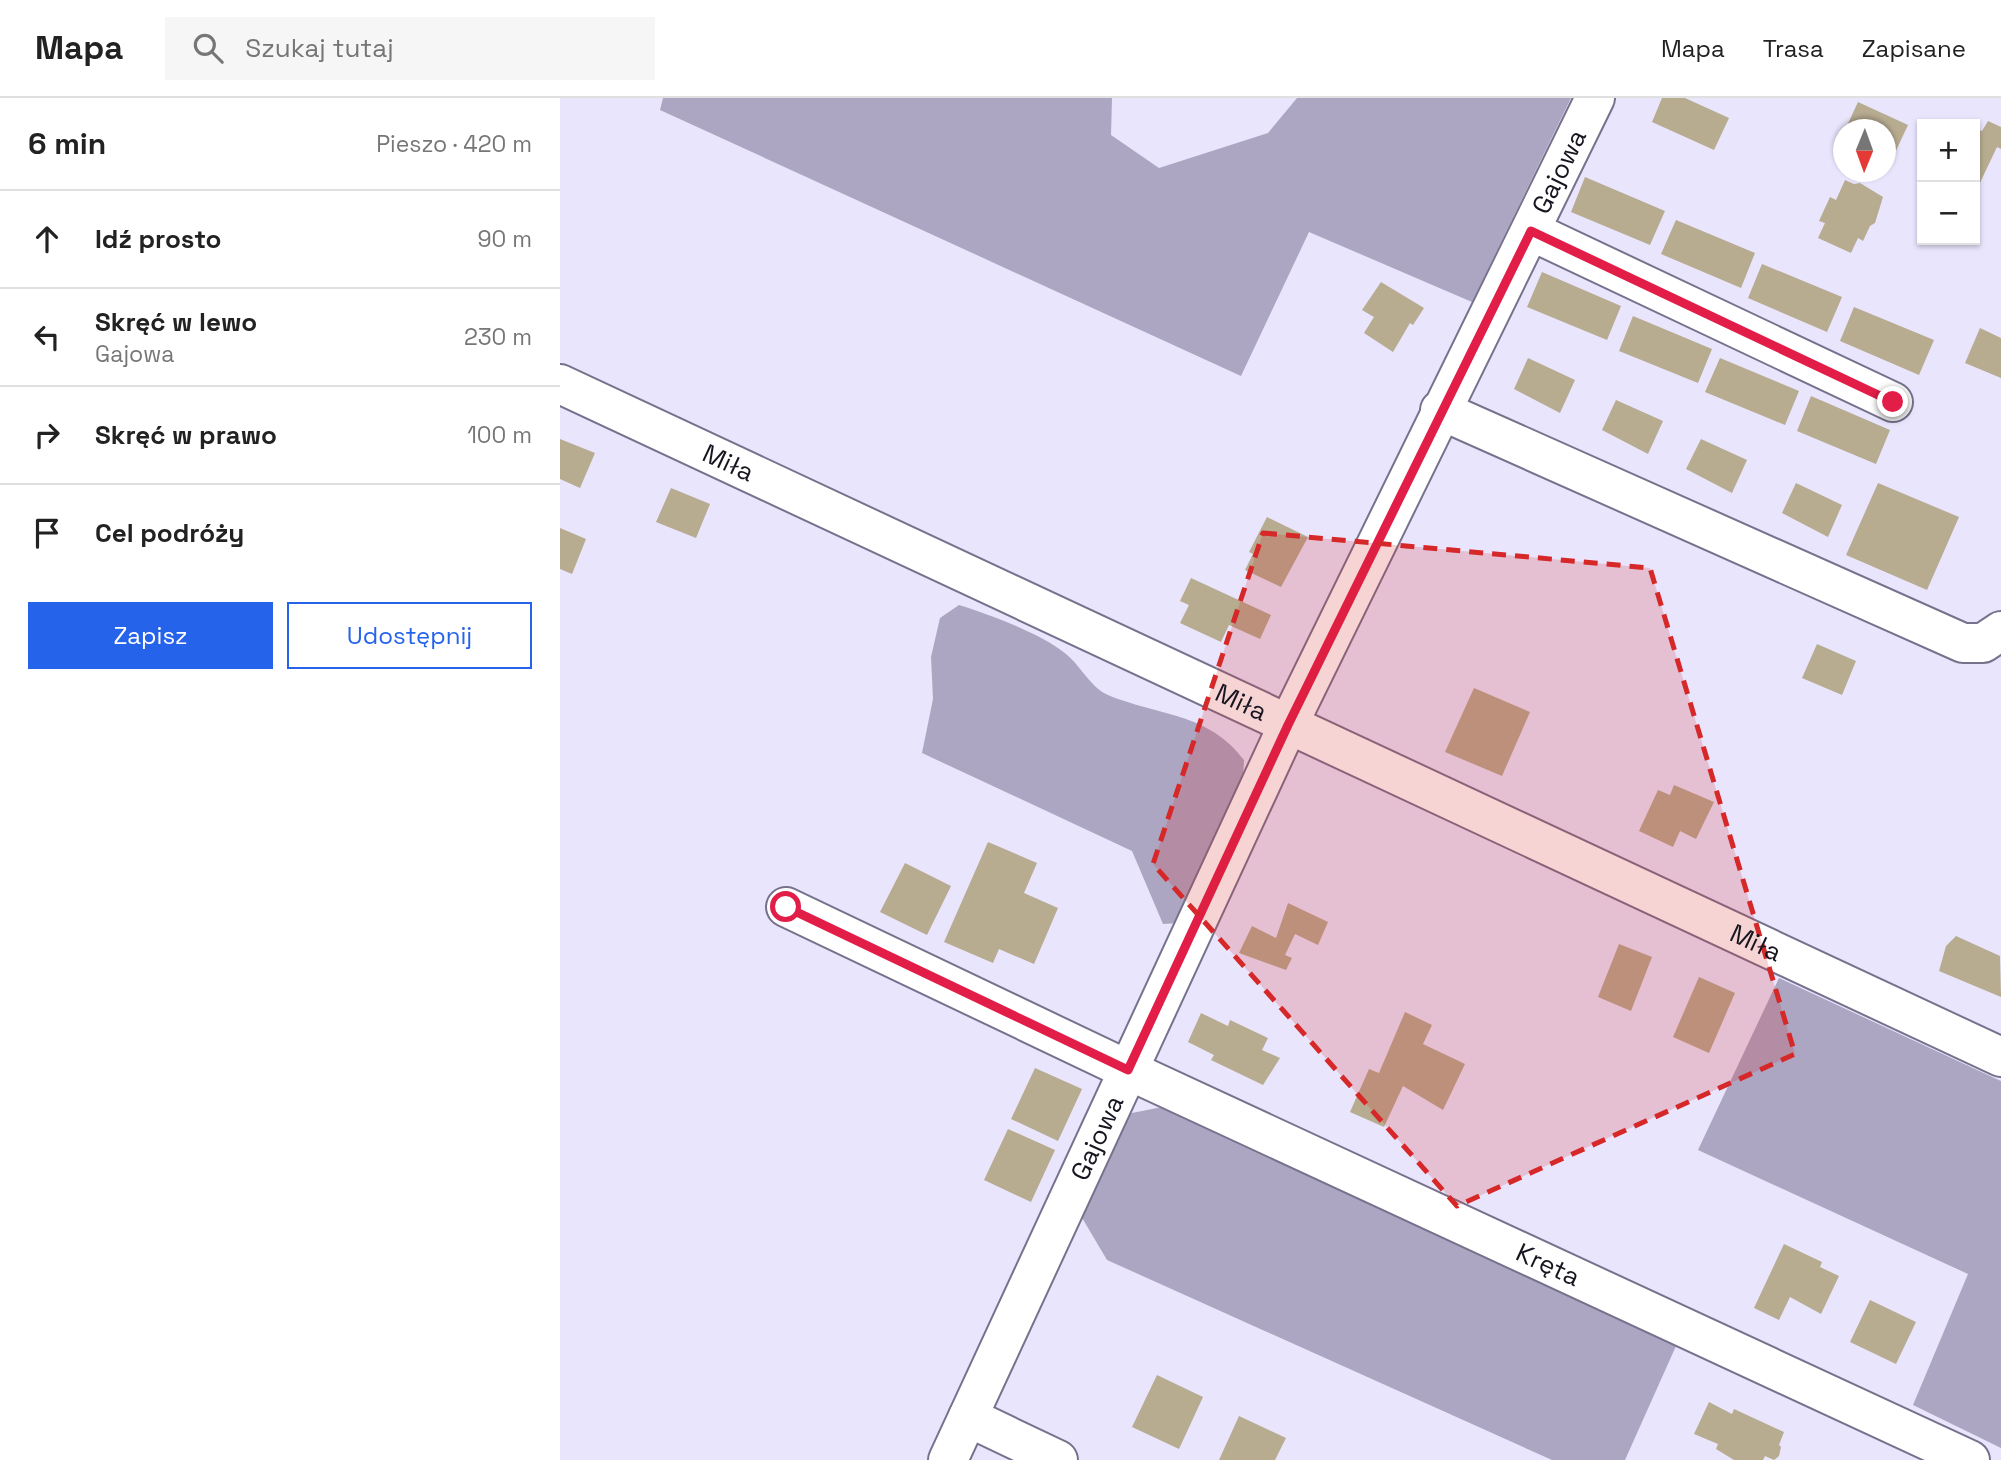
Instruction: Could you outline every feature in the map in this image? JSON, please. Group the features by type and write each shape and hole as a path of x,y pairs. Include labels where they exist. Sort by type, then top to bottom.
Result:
{"street":[{"name":"Gajowa","path":"948,1460 1288,725 1595,98"},
{"path":"1531,231 1893,402"},
{"name":"Miła","path":"560,384 2001,1057"},
{"path":"1440,410 1963,643 1992,637"},
{"name":"Kręta","path":"786,907 1128,1070 1970,1460"},
{"path":"968,1418 1058,1460"}],"highlighted area":[{"path":"1263,533 1650,568 1795,1054 1457,1206 1153,864"}],"shaded area":[{"path":"663,98 1112,98 1111,135 1159,168 1268,133 1297,98 1571,98 1472,302 1309,232 1241,376 660,110"},
{"path":"959,605 1000,619 1043,639 1066,654 1102,692 1198,724 1230,744 1244,760 1242,797 1179,923 1163,924 1132,851 922,753 933,699 931,657 940,618"},
{"path":"1779,978 2001,1081 2001,1448 1913,1405 1968,1274 1698,1150"},
{"path":"1162,1107 1676,1346 1625,1460 1552,1460 1107,1260 1078,1211 1127,1114"}],"building":[{"path":"1662,98 1685,98 1729,118 1714,150 1652,122"},
{"path":"1858,102 1895,119 1850,119"},
{"path":"1896,119 1908,125 1896,151"},
{"path":"1988,121 2001,127 2001,149 1997,147 1980,183 1980,130"},
{"path":"1585,177 1665,211 1650,245 1571,212"},
{"path":"1844,182 1860,183 1883,197 1875,223 1870,226 1863,241 1858,238 1851,253 1818,238 1825,223 1819,221 1830,197 1836,200"},
{"path":"1676,220 1755,253 1741,288 1661,254"},
{"path":"1762,264 1842,297 1827,332 1748,298"},
{"path":"1542,272 1621,306 1607,340 1527,307"},
{"path":"1381,282 1424,308 1413,325 1410,323 1393,352 1364,333 1374,317 1362,310"},
{"path":"1854,307 1934,340 1919,375 1840,341"},
{"path":"1633,316 1712,349 1698,383 1619,351"},
{"path":"1980,328 2001,338 2001,378 1965,363"},
{"path":"1528,358 1575,380 1560,413 1514,389"},
{"path":"1720,358 1799,391 1785,425 1705,392"},
{"path":"1811,396 1890,430 1876,464 1797,431"},
{"path":"1616,400 1663,421 1648,454 1602,430"},
{"path":"560,439 595,453 580,488 560,479"},
{"path":"1701,439 1747,460 1732,493 1686,469"},
{"path":"1796,483 1842,505 1828,537 1782,513"},
{"path":"1878,483 1959,517 1927,590 1846,555"},
{"path":"671,488 710,504 696,538 656,522"},
{"path":"1267,517 1308,537 1281,587 1245,570 1253,554 1249,552"},
{"path":"560,528 586,539 572,574 560,569"},
{"path":"1191,578 1271,615 1260,639 1229,625 1221,642 1180,623 1189,605 1180,601"},
{"path":"1817,644 1856,661 1842,695 1802,678"},
{"path":"1474,688 1530,712 1502,776 1445,752"},
{"path":"1674,785 1714,802 1696,839 1680,831 1673,847 1639,831 1658,790 1670,795"},
{"path":"988,842 1037,863 1024,893 1058,908 1034,964 999,949 993,963 944,942"},
{"path":"905,863 951,886 927,935 880,912"},
{"path":"1288,903 1328,922 1318,945 1295,934 1285,955 1292,958 1286,970 1239,953 1252,926 1276,938"},
{"path":"1956,936 2000,956 2001,997 1939,971 1946,946"},
{"path":"1619,944 1652,957 1631,1011 1598,997"},
{"path":"1699,977 1735,993 1709,1053 1673,1037"},
{"path":"1405,1012 1432,1025 1423,1044 1465,1064 1443,1110 1403,1086 1384,1127 1350,1112 1369,1069 1379,1073"},
{"path":"1201,1013 1228,1026 1230,1020 1268,1038 1262,1050 1280,1058 1263,1085 1211,1060 1214,1055 1188,1042"},
{"path":"1035,1068 1082,1089 1058,1141 1011,1119"},
{"path":"1008,1129 1055,1150 1031,1202 984,1180"},
{"path":"1784,1244 1822,1262 1820,1267 1839,1276 1821,1314 1790,1297 1779,1320 1754,1308"},
{"path":"1870,1300 1916,1322 1896,1364 1850,1342"},
{"path":"1157,1375 1203,1397 1179,1449 1132,1427"},
{"path":"1709,1402 1732,1414 1734,1409 1784,1432 1779,1445 1779,1456 1774,1460 1765,1456 1763,1460 1734,1460 1716,1449 1718,1444 1694,1434"},
{"path":"1239,1416 1286,1438 1275,1460 1219,1460"}],"route":[{"path":"786,907 1128,1070 1288,725 1440,410 1531,231 1893,402"}]}
